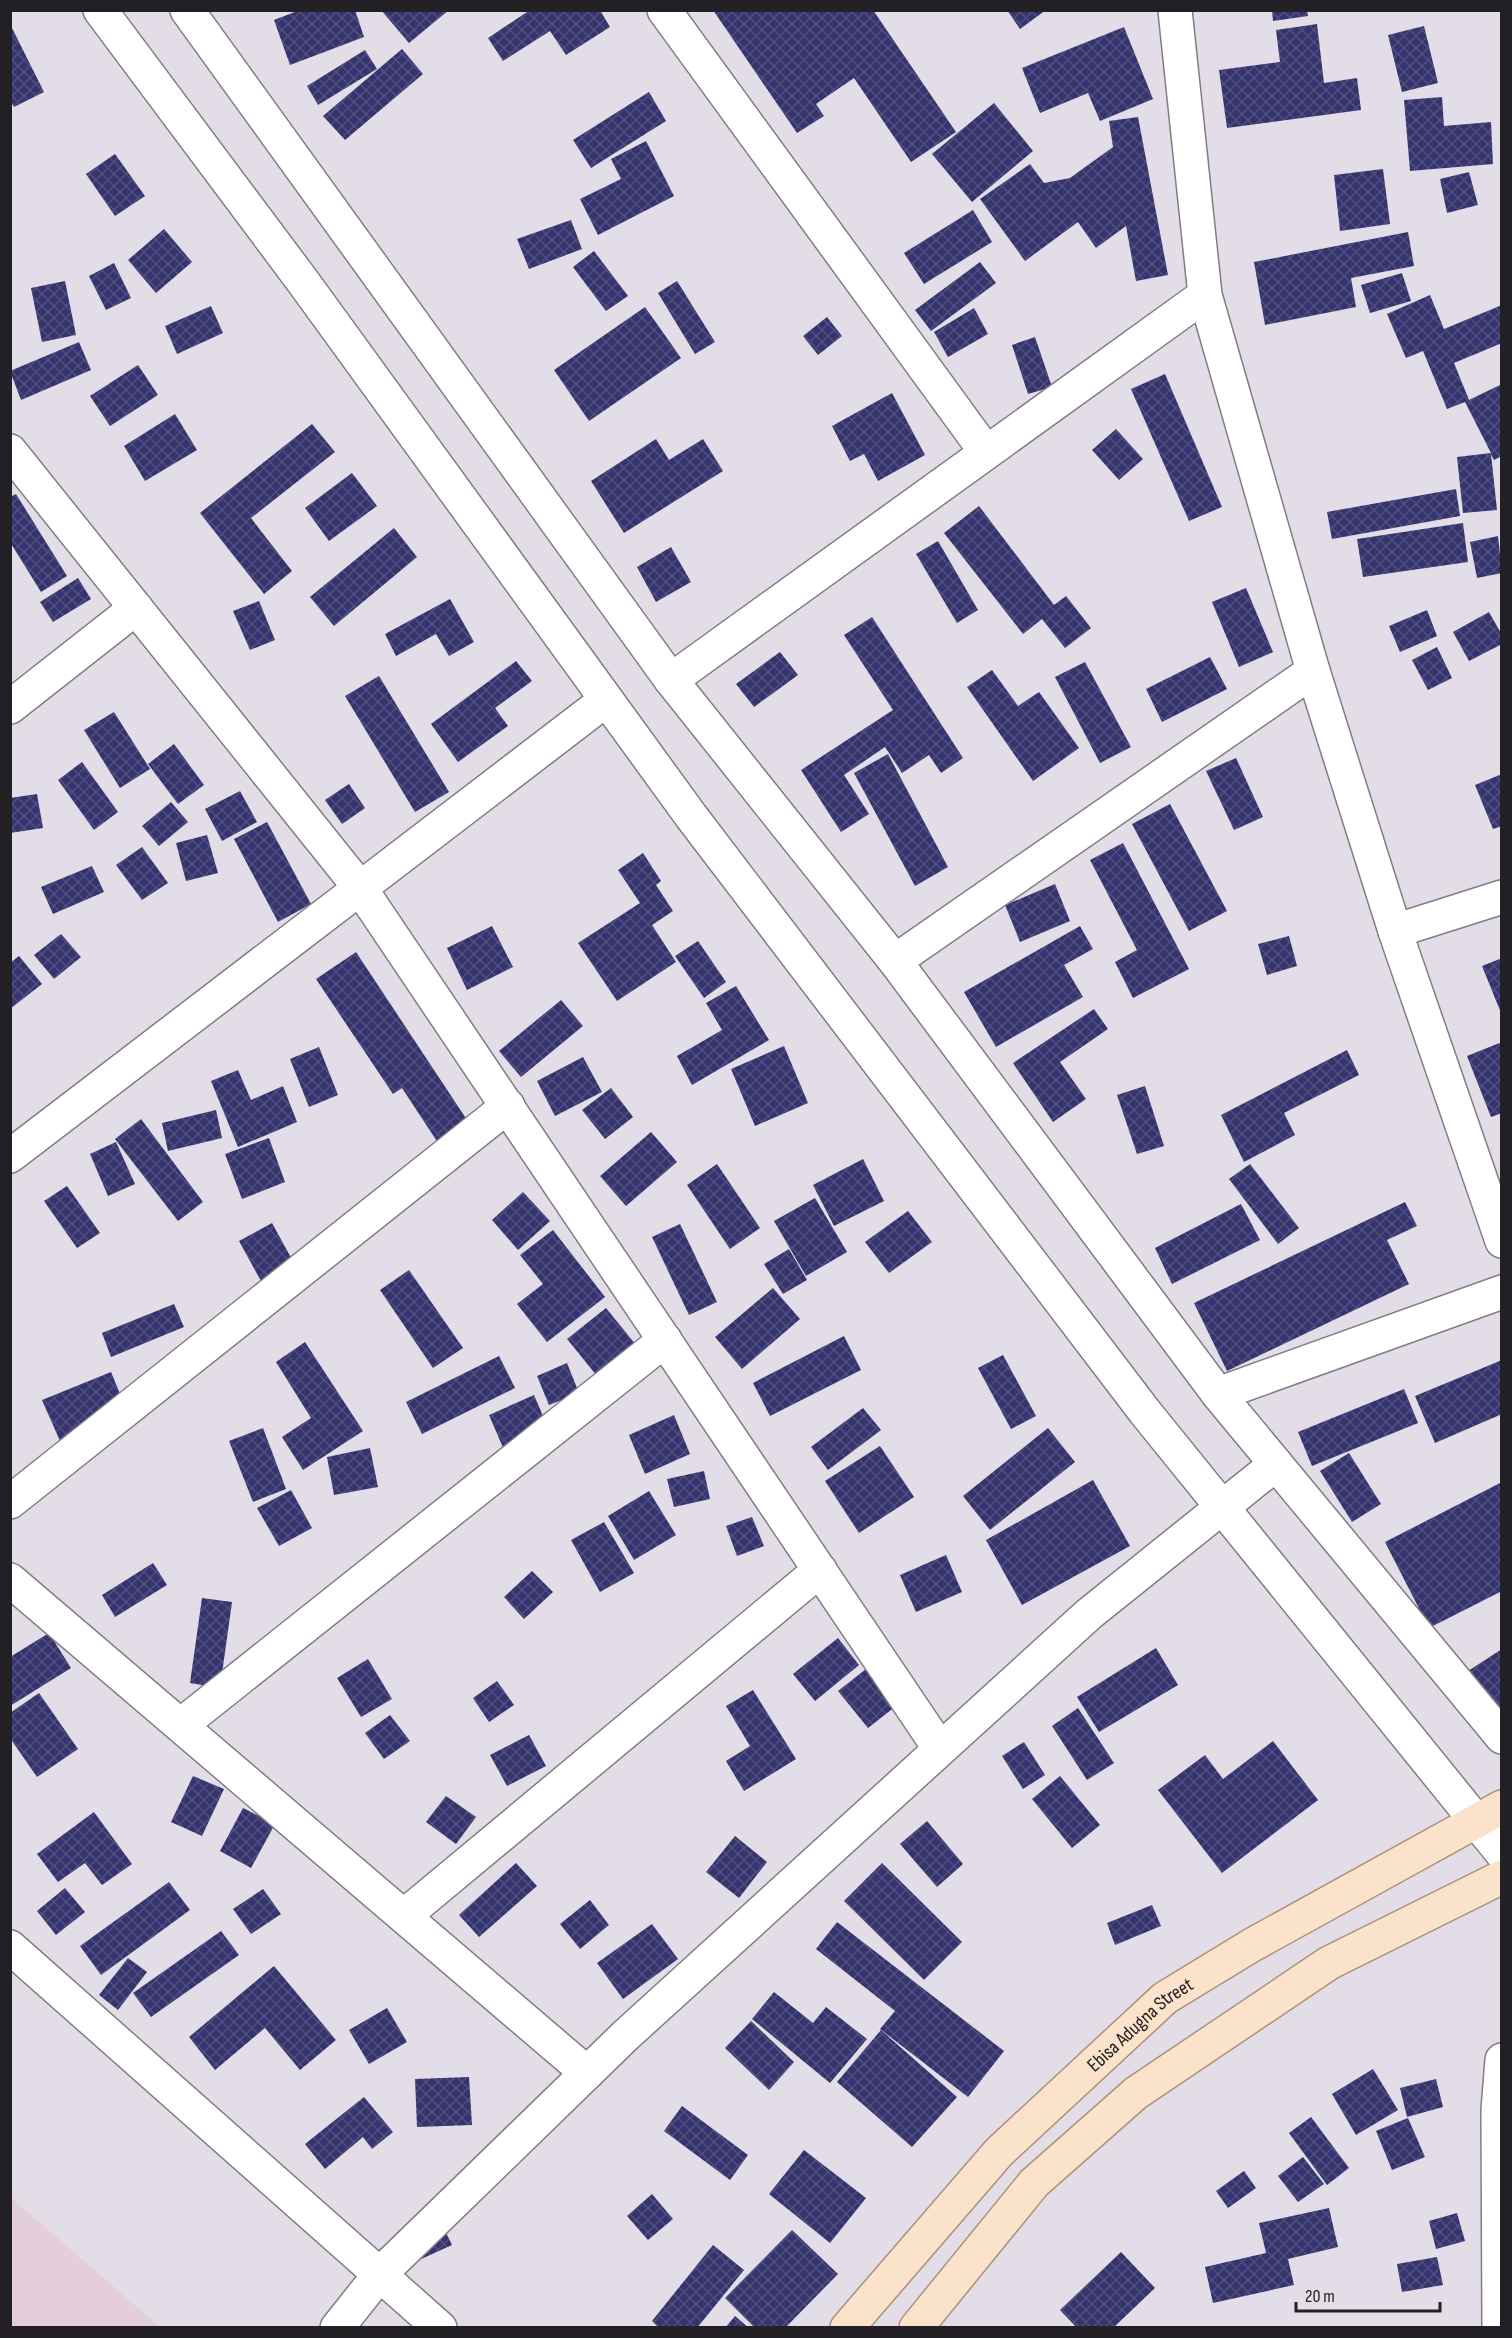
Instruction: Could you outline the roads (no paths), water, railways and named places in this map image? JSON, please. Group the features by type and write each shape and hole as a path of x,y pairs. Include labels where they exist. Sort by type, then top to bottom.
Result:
{"main road":[{"name":"Ebisa Adugna Street","path":"847,2328 999,2152 1165,1998 1252,1945 1488,1813"},
{"path":"916,2328 1034,2183 1136,2093 1329,1963 1502,1876"}],"street":[{"path":"100,10 304,283 691,816 1131,1393 1224,1508 1488,1813 1502,1853"},
{"path":"187,10 671,680 895,961 1218,1394 1502,1737"},
{"path":"664,10 986,452"},
{"path":"1175,10 1205,295 1312,671 1395,931 1502,1240"},
{"path":"671,680 1205,295"},
{"path":"10,451 360,888 940,1749"},
{"path":"10,707 136,608"},
{"path":"895,961 1312,671"},
{"path":"10,1156 606,700"},
{"path":"1395,931 1502,897"},
{"path":"10,1502 508,1106"},
{"path":"1218,1394 1502,1292"},
{"path":"181,1725 665,1340"},
{"path":"337,2328 380,2274 587,2073 1089,1614 1276,1464"},
{"path":"404,1916 820,1570"},
{"path":"10,1580 587,2073"},
{"path":"10,1947 440,2328"},
{"path":"1498,2328 1498,2110 1502,2060"}]}
